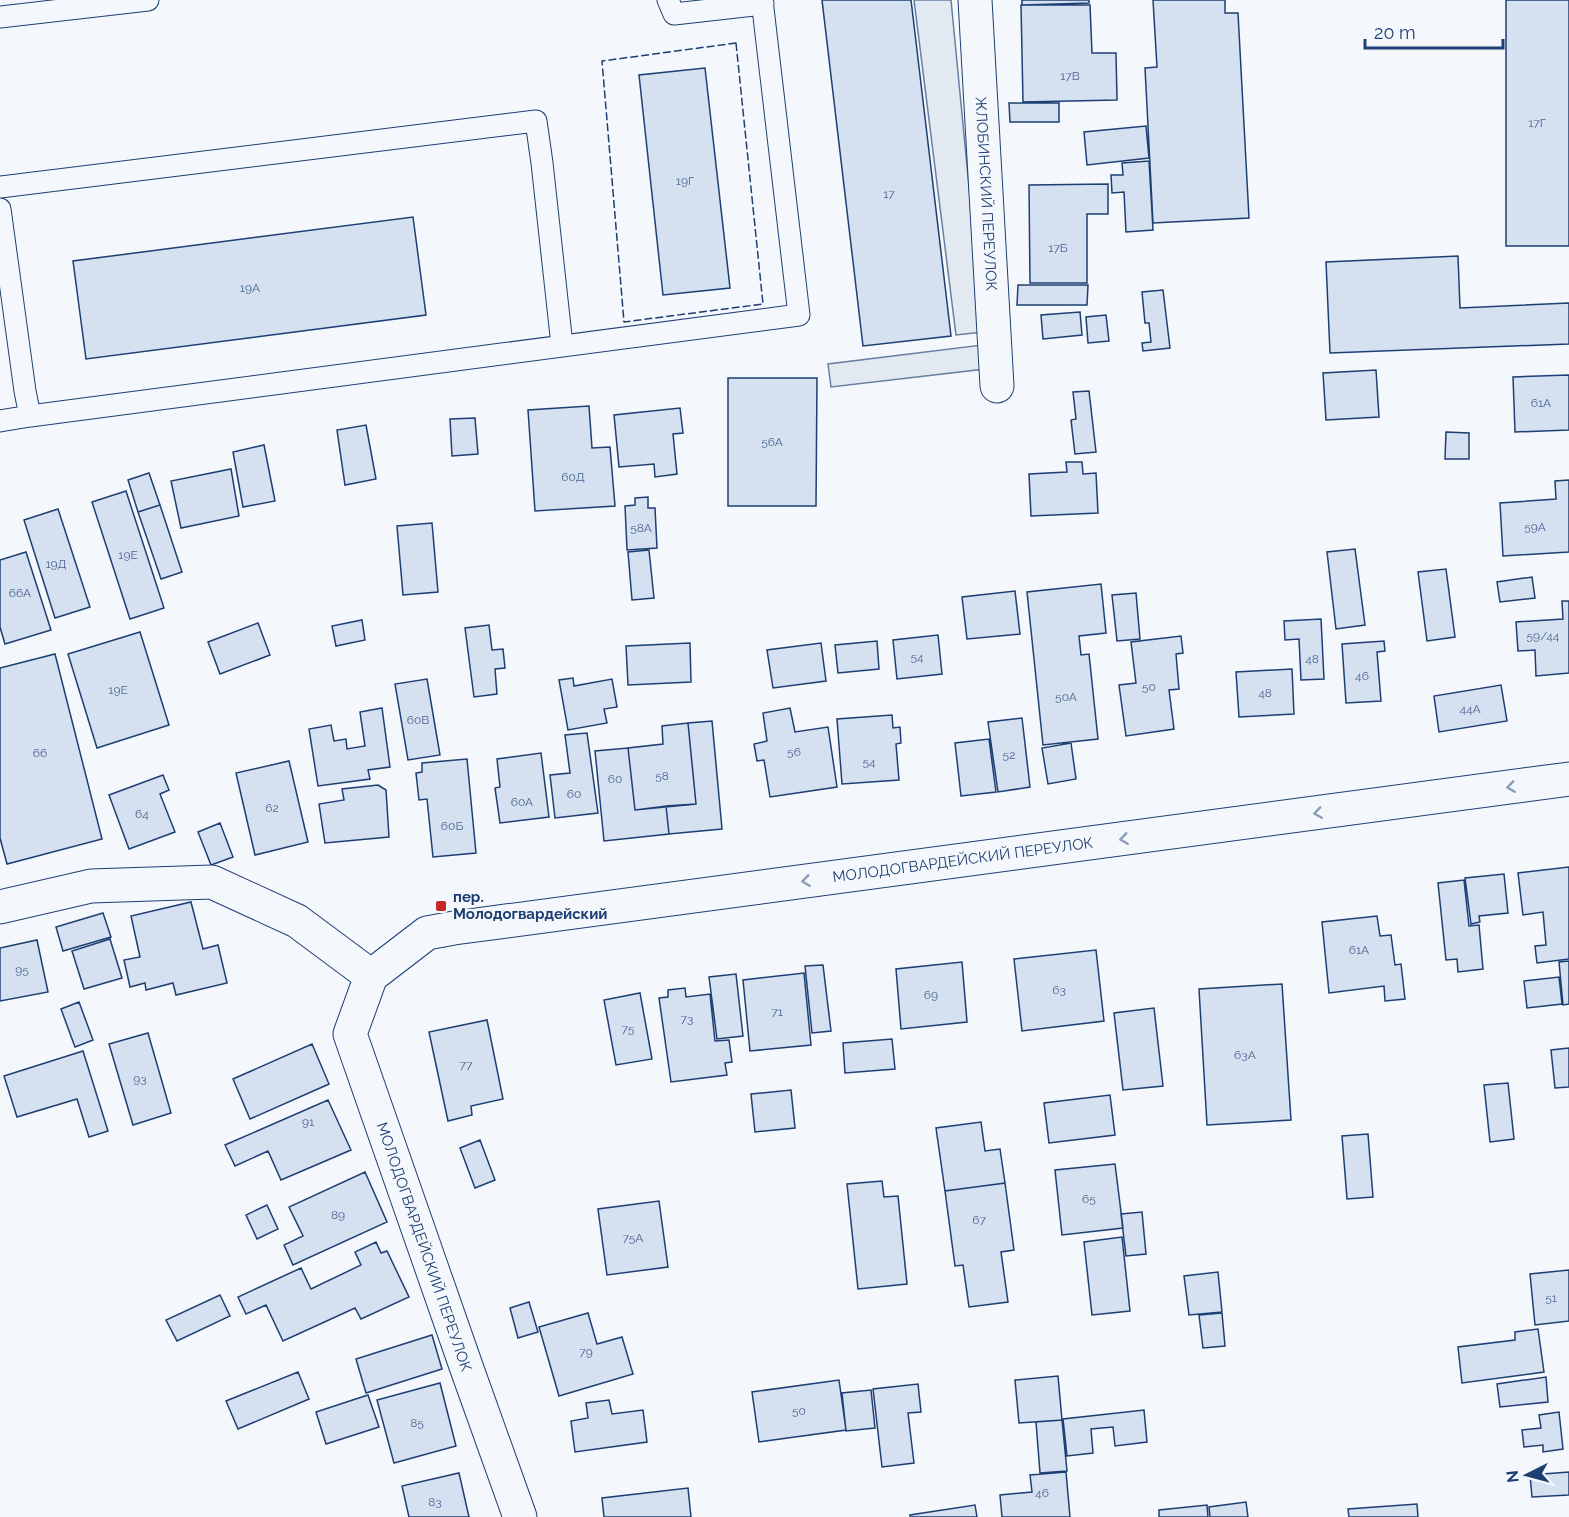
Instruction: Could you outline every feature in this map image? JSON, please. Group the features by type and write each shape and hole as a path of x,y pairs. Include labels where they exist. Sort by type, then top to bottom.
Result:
{"main road":[{"name":"ЖЛОБИНСКИЙ ПЕРЕУЛОК","path":"975,0 997,386"},
{"name":"МОЛОДОГВАРДЕЙСКИЙ ПЕРЕУЛОК","path":"520,1517 350,1034 371,976 427,933 1569,779"},
{"path":"0,907 91,886 213,882 297,921 371,976"}],"lane":[{"path":"0,17 148,0"},
{"path":"0,421 799,315 762,2 674,14 668,0"},
{"path":"0,187 536,122 562,345"},
{"path":"0,209 30,416"}],"shaded area":[{"path":"914,0 951,0 983,332 956,335"},
{"path":"982,345 985,369 831,387 828,364"}],"building":[{"path":"822,0 911,0 951,336 863,346"},
{"path":"1022,0 1089,0 1089,3 1022,5"},
{"path":"1153,0 1225,0 1225,13 1238,13 1249,218 1153,223 1145,68 1157,67"},
{"path":"1506,0 1569,0 1569,246 1506,246"},
{"path":"1021,5 1090,5 1092,53 1116,53 1117,100 1023,102"},
{"path":"705,68 730,288 663,295 639,75"},
{"path":"1009,103 1059,103 1059,122 1010,122"},
{"path":"1146,126 1149,158 1087,165 1084,132"},
{"path":"1149,161 1153,230 1126,232 1124,192 1112,193 1111,175 1123,175 1122,163"},
{"path":"1108,184 1108,214 1087,214 1087,283 1030,283 1029,185"},
{"path":"413,217 426,315 86,359 73,261"},
{"path":"1458,256 1460,308 1569,303 1569,344 1330,353 1326,262"},
{"path":"1018,285 1088,285 1087,305 1017,305"},
{"path":"1163,290 1170,348 1143,351 1142,343 1151,342 1149,323 1145,323 1142,292"},
{"path":"1080,312 1082,335 1043,339 1041,315"},
{"path":"1106,315 1109,341 1088,343 1086,317"},
{"path":"1376,370 1379,417 1326,420 1323,373"},
{"path":"1569,375 1569,430 1515,432 1513,377"},
{"path":"728,378 817,378 816,506 728,506"},
{"path":"1089,391 1096,452 1075,454 1071,420 1076,419 1073,392"},
{"path":"589,406 592,448 610,447 615,506 535,511 528,410"},
{"path":"680,408 683,433 673,434 677,474 655,477 654,464 619,467 614,415"},
{"path":"475,418 478,454 452,456 450,419"},
{"path":"366,425 376,479 345,485 337,430"},
{"path":"1446,432 1469,433 1469,459 1445,459"},
{"path":"264,445 275,501 243,507 233,452"},
{"path":"1066,462 1082,462 1083,474 1096,473 1098,513 1031,516 1029,474 1067,472"},
{"path":"231,469 239,516 181,528 171,481"},
{"path":"149,473 160,505 138,512 128,480"},
{"path":"1569,480 1569,552 1503,556 1500,503 1556,499 1555,481"},
{"path":"126,491 164,608 130,619 92,502"},
{"path":"648,497 648,508 655,508 657,548 627,550 625,506 635,505 635,498"},
{"path":"160,505 182,572 161,579 138,512"},
{"path":"58,509 90,607 55,618 24,520"},
{"path":"432,523 438,592 403,595 397,526"},
{"path":"1355,549 1365,625 1336,629 1327,552"},
{"path":"649,550 654,598 632,600 628,552"},
{"path":"26,552 51,630 5,644 0,627 0,560"},
{"path":"1446,569 1455,637 1427,641 1418,572"},
{"path":"1532,577 1535,598 1500,602 1497,582"},
{"path":"1101,584 1106,633 1079,636 1081,655 1089,654 1098,739 1043,745 1027,592"},
{"path":"1015,591 1020,634 967,639 962,597"},
{"path":"1136,593 1140,639 1117,641 1112,595"},
{"path":"1562,601 1569,601 1569,673 1536,676 1535,650 1518,651 1516,622 1563,619"},
{"path":"1321,619 1324,679 1301,680 1299,639 1285,640 1284,621"},
{"path":"362,620 365,640 336,646 332,626"},
{"path":"258,623 270,655 220,674 208,642"},
{"path":"489,625 492,650 503,649 505,668 495,669 497,694 474,697 465,628"},
{"path":"140,632 169,725 97,748 68,654"},
{"path":"938,635 942,674 897,679 893,640"},
{"path":"1181,636 1183,653 1176,654 1179,689 1169,690 1174,729 1126,736 1119,685 1136,683 1131,642"},
{"path":"877,641 879,669 838,673 835,645"},
{"path":"1384,641 1385,651 1377,652 1381,701 1346,703 1342,644"},
{"path":"690,643 691,682 628,685 626,646"},
{"path":"821,643 826,681 773,688 767,650"},
{"path":"55,654 102,839 7,864 0,838 0,668"},
{"path":"1292,669 1294,714 1239,717 1236,672"},
{"path":"573,678 574,686 612,679 617,707 604,709 607,723 568,730 559,680"},
{"path":"427,679 440,755 408,760 395,684"},
{"path":"1501,685 1507,721 1439,732 1434,696"},
{"path":"382,708 390,767 368,770 370,779 318,786 309,729 331,725 334,741 346,739 347,749 365,746 360,712"},
{"path":"790,708 795,732 828,727 837,787 770,797 764,760 757,761 754,744 767,741 763,713"},
{"path":"892,715 893,728 900,727 901,743 896,744 899,780 842,784 837,719"},
{"path":"1022,718 1030,787 998,792 988,722"},
{"path":"712,721 722,829 669,834 666,806 696,804 688,723"},
{"path":"688,723 696,804 635,810 628,748 663,744 662,726"},
{"path":"587,733 598,813 555,818 550,775 570,773 565,735"},
{"path":"989,739 996,792 961,796 955,743"},
{"path":"1071,743 1076,779 1048,784 1042,748"},
{"path":"628,748 635,810 666,806 669,834 604,841 595,751"},
{"path":"541,753 549,817 500,823 495,788 500,787 497,759"},
{"path":"467,759 476,853 433,857 427,799 419,800 416,773 422,772 422,763"},
{"path":"289,761 308,842 255,855 236,773"},
{"path":"163,775 169,790 160,794 175,832 129,849 109,795"},
{"path":"378,785 386,790 389,837 325,843 319,804 344,800 342,789"},
{"path":"220,823 233,857 211,865 198,832"},
{"path":"1569,867 1569,959 1537,963 1535,946 1546,945 1543,912 1523,915 1518,873"},
{"path":"1504,874 1508,913 1479,916 1480,922 1471,924 1465,878"},
{"path":"1464,880 1469,926 1479,925 1483,969 1458,972 1457,959 1446,960 1438,883"},
{"path":"191,902 203,949 218,945 227,983 176,995 173,983 146,990 145,983 130,987 124,960 140,957 131,916"},
{"path":"103,913 111,937 63,951 56,927"},
{"path":"1377,916 1380,936 1391,935 1395,965 1401,964 1405,999 1385,1001 1384,986 1329,993 1322,922"},
{"path":"110,939 122,978 84,989 72,951"},
{"path":"37,940 48,992 0,1001 0,948"},
{"path":"1096,950 1104,1021 1022,1031 1014,959"},
{"path":"1569,961 1569,1004 1563,1005 1559,962"},
{"path":"962,962 967,1022 901,1029 896,969"},
{"path":"823,965 831,1031 812,1033 805,966"},
{"path":"804,973 811,1045 750,1051 743,980"},
{"path":"736,974 743,1036 717,1039 709,977"},
{"path":"1559,977 1562,1004 1527,1008 1524,981"},
{"path":"1282,984 1291,1120 1207,1125 1199,989"},
{"path":"685,988 686,997 710,994 715,1041 729,1040 732,1062 725,1063 727,1075 671,1082 659,998 668,997 668,990"},
{"path":"640,993 652,1059 616,1065 604,1000"},
{"path":"79,1002 93,1040 75,1047 61,1009"},
{"path":"1154,1008 1163,1086 1123,1090 1114,1013"},
{"path":"487,1020 503,1099 471,1106 472,1115 448,1121 429,1032"},
{"path":"148,1033 171,1113 133,1125 109,1044"},
{"path":"892,1039 895,1069 845,1073 843,1043"},
{"path":"312,1044 329,1084 250,1119 233,1079"},
{"path":"1569,1048 1569,1087 1555,1088 1551,1050"},
{"path":"83,1051 108,1131 89,1137 77,1099 17,1117 4,1076"},
{"path":"1508,1083 1514,1139 1490,1142 1484,1085"},
{"path":"791,1090 795,1128 755,1132 751,1094"},
{"path":"1110,1095 1115,1135 1049,1143 1044,1103"},
{"path":"328,1100 351,1150 281,1180 268,1151 235,1166 225,1145"},
{"path":"981,1122 985,1151 1000,1149 1005,1183 945,1191 936,1128"},
{"path":"1368,1134 1373,1197 1347,1199 1342,1136"},
{"path":"480,1140 495,1180 475,1188 460,1148"},
{"path":"1115,1164 1123,1228 1062,1235 1055,1170"},
{"path":"365,1172 387,1222 293,1265 284,1245 303,1236 289,1207"},
{"path":"882,1181 884,1197 898,1196 907,1284 858,1289 847,1184"},
{"path":"1005,1183 1014,1250 1001,1252 1008,1302 969,1307 963,1265 955,1266 945,1191"},
{"path":"659,1201 668,1267 607,1275 598,1209"},
{"path":"267,1205 278,1229 257,1239 246,1215"},
{"path":"1142,1212 1146,1254 1126,1256 1121,1214"},
{"path":"1122,1237 1130,1311 1092,1315 1084,1242"},
{"path":"376,1242 381,1253 387,1251 409,1297 361,1319 355,1308 283,1341 266,1305 246,1314 238,1297 301,1268 311,1289 361,1265 355,1252"},
{"path":"1569,1270 1569,1321 1535,1325 1530,1274"},
{"path":"1218,1272 1222,1312 1189,1315 1184,1276"},
{"path":"220,1295 230,1316 177,1341 166,1320"},
{"path":"529,1302 538,1332 518,1338 510,1308"},
{"path":"588,1313 597,1344 622,1337 633,1374 559,1396 539,1327"},
{"path":"1222,1313 1225,1346 1203,1348 1199,1315"},
{"path":"1538,1329 1544,1372 1462,1383 1458,1347 1515,1340 1515,1332"},
{"path":"432,1335 442,1369 366,1393 356,1359"},
{"path":"298,1372 309,1399 238,1429 226,1401"},
{"path":"1058,1376 1062,1420 1019,1423 1015,1380"},
{"path":"1546,1377 1548,1402 1500,1407 1497,1384"},
{"path":"839,1380 846,1430 759,1442 752,1392"},
{"path":"440,1383 456,1446 394,1463 377,1400"},
{"path":"918,1384 921,1412 908,1413 914,1463 882,1467 873,1389"},
{"path":"871,1390 875,1428 846,1431 842,1393"},
{"path":"368,1395 379,1427 326,1444 316,1412"},
{"path":"609,1400 612,1414 643,1410 647,1442 575,1452 571,1421 588,1418 586,1403"},
{"path":"1144,1410 1147,1442 1115,1446 1113,1427 1091,1429 1093,1453 1067,1456 1063,1419"},
{"path":"1559,1412 1563,1449 1543,1452 1543,1445 1524,1447 1522,1430 1541,1428 1539,1415"},
{"path":"1062,1420 1067,1471 1040,1473 1036,1422"},
{"path":"1066,1472 1070,1517 1002,1517 1000,1495 1032,1492 1030,1475"},
{"path":"1569,1472 1569,1495 1532,1497 1530,1475"},
{"path":"459,1473 469,1517 409,1517 402,1486"},
{"path":"688,1488 691,1517 604,1517 602,1498"},
{"path":"1246,1502 1248,1517 1210,1517 1209,1507"},
{"path":"1417,1504 1418,1517 1349,1517 1348,1509"},
{"path":"975,1505 977,1517 910,1517 910,1515"},
{"path":"1207,1505 1208,1517 1159,1517 1159,1510"}],"fence":[{"path":"736,43 763,304 624,322 602,61 736,43"}],"place":[{"name":"пер. Молодогвардейский","path":"441,906"}]}
